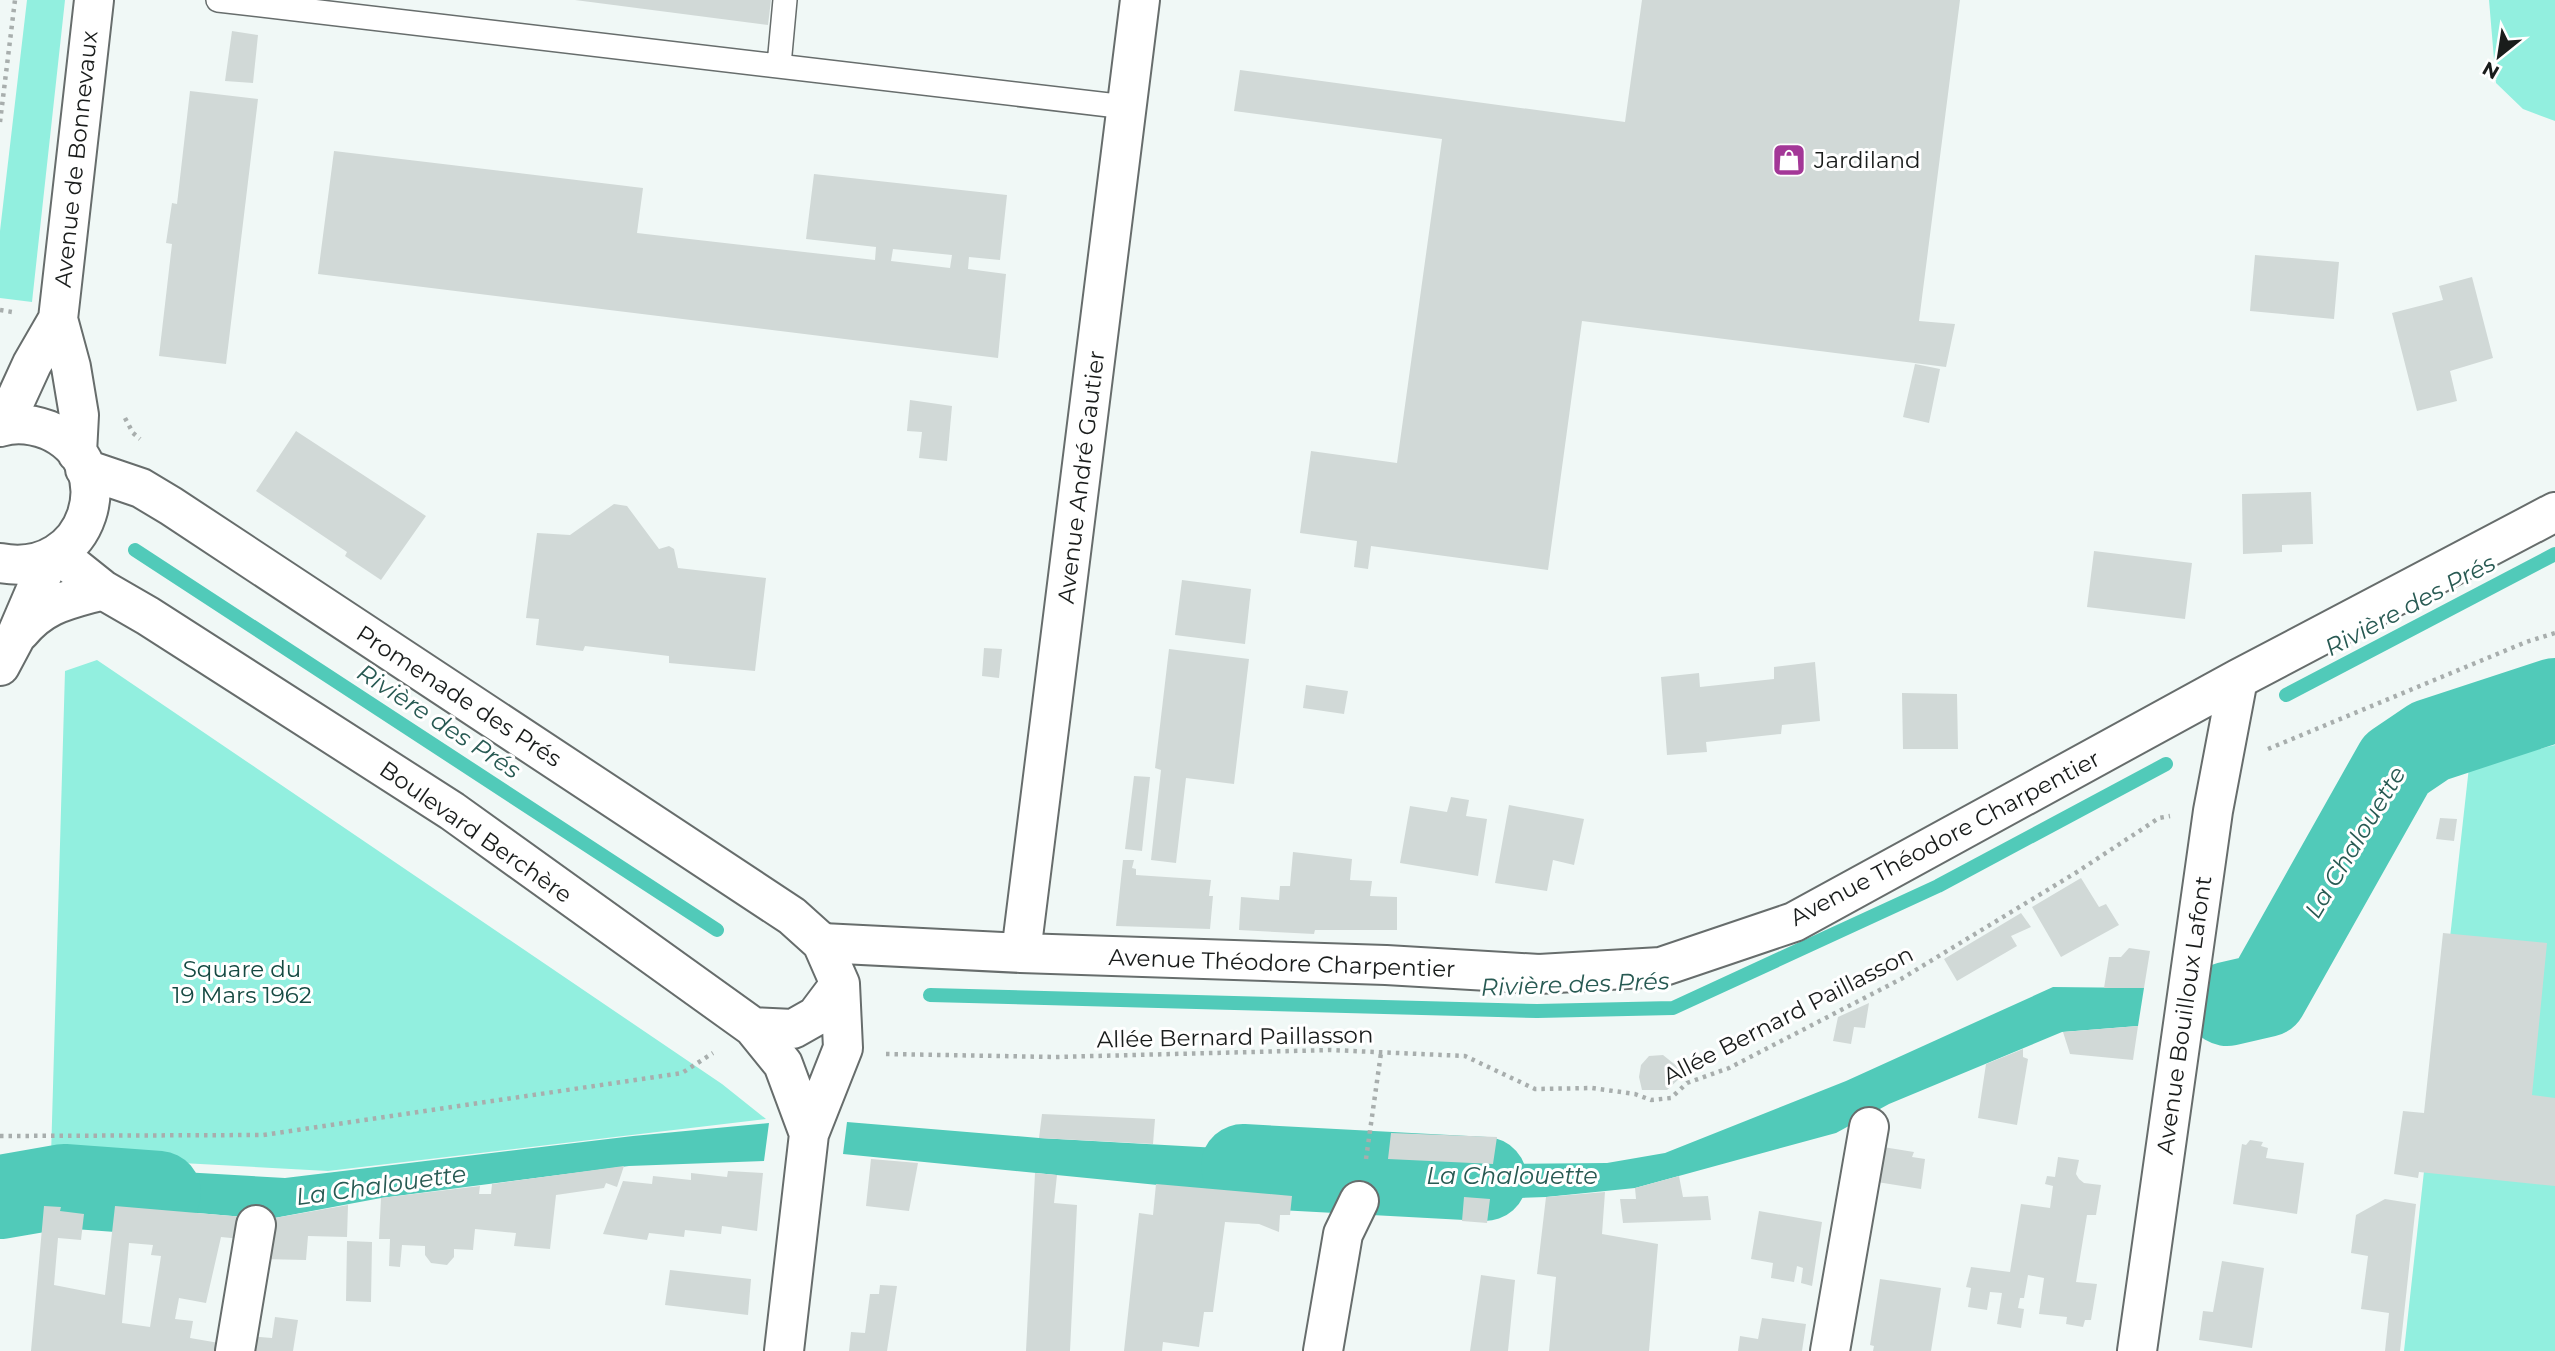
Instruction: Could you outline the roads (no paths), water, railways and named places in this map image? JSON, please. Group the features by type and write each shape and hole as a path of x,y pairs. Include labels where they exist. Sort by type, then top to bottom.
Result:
{"street":[{"name":"Avenue de Bonnevaux","path":"81,461 79,415 71,367 58,319 94,0"},
{"name":"Avenue André Gautier","path":"1021,953 1140,0"},
{"name":"Avenue de Bonnevaux","path":"2,426 32,364 58,319"},
{"path":"0,563 25,565 54,556 73,541 86,516 90,487 81,461 57,434 31,425 2,426"},
{"name":"Promenade des Prés","path":"81,461 141,488 171,506 792,916 822,943"},
{"name":"Avenue Théodore Charpentier","path":"822,943 1021,953 1386,965 1539,974 1661,967 1794,922 2238,679 2555,512"},
{"path":"8,651 54,556"},
{"name":"Boulevard Berchère","path":"54,556 103,590 148,616 452,811 753,1027 783,1064 809,1134"},
{"path":"8,651 30,619 51,604 103,590"},
{"name":"Avenue Bouilloux Lafont","path":"2137,1351 2213,811 2238,679"},
{"path":"784,1351 809,1134 843,1052 840,984 822,943"},
{"path":"753,1027 793,1029 816,1016 840,984"},
{"path":"1830,1351 1869,1127"},
{"path":"1323,1351 1343,1234 1359,1201"},
{"path":"235,1351 256,1225"}],"lane":[{"path":"218,0 1126,107"},
{"path":"779,65 785,0"}],"water":[{"path":"2053,987 2144,988 2138,1026 2062,1032 1889,1104 1836,1133 1635,1188 1546,1197 1490,1199 1365,1194 1372,1158 1493,1164 1607,1163 1665,1153 1846,1081"},
{"path":"847,1122 1039,1138 1360,1156 1353,1199 1249,1194 843,1154"},
{"path":"769,1123 764,1161 629,1166 381,1198 269,1219 115,1206 46,1206 44,1164 285,1178 633,1136"}],"waterway":[{"name":"Rivière des Prés","path":"135,550 717,930"},
{"name":"Rivière des Prés","path":"2286,695 2555,554"},
{"name":"La Chalouette","path":"2227,1004 2266,995 2396,764 2430,741 2555,700"},
{"name":"Rivière des Prés","path":"930,995 1537,1011 1673,1008 1938,886 2166,764"},
{"name":"La Chalouette","path":"1243,1166 1485,1179"},
{"name":"La Chalouette","path":"0,1197 64,1186 159,1193"}],"place":[{"name":"Jardiland","path":"1789,160"}],"park label":[{"name":"Square du 19 Mars 1962","path":"242,982"}]}
